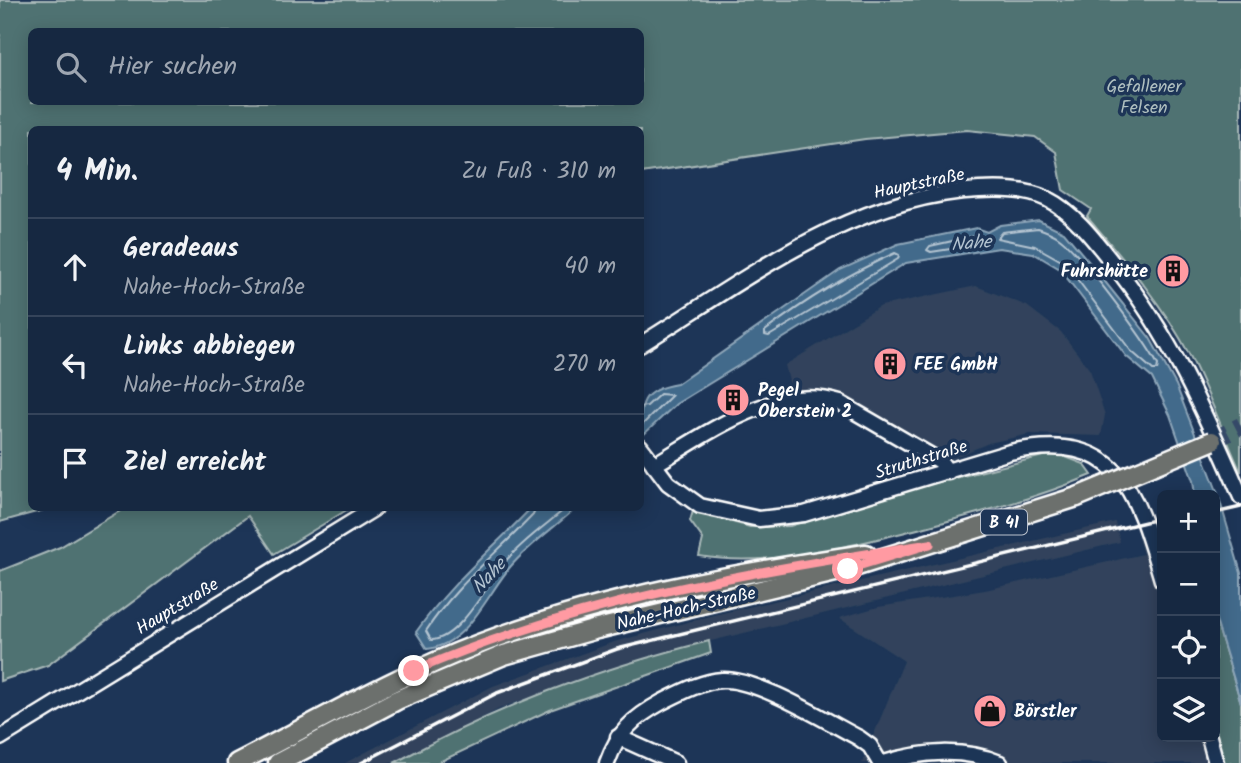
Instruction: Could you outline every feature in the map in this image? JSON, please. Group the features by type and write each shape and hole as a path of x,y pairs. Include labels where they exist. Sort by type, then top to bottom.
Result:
{"main road":[{"name":"B 41","path":"930,544 1077,497 1212,441"},
{"name":"Nahe-Hoch-Straße","path":"237,763 414,671 540,622 733,576 930,544"},
{"name":"Nahe-Hoch-Straße","path":"278,763 397,700 504,655 597,629 814,578 930,544"}],"street":[{"name":"Hauptstraße","path":"644,343 786,254 867,214 928,197 967,190 1030,193 1060,207 1077,222 1146,305 1190,381 1241,497"},
{"path":"647,456 764,406 824,398 840,403 940,461 948,472"},
{"name":"Struthstraße","path":"647,456 668,483 700,506 759,519 804,514 1035,447 1072,448 1091,455 1113,470 1136,499 1157,564"},
{"name":"Hauptstraße","path":"0,738 370,511"},
{"path":"607,763 618,737 634,718 670,698 707,683 731,680 760,689 859,738 870,746 882,763 938,753 985,757 1000,763"},
{"path":"618,737 676,763"},
{"path":"1210,742 1216,763"}],"shaded area":[{"path":"976,286 1027,306 1061,332 1090,370 1105,415 1101,436 1030,434 989,443 948,460 829,394 792,393 785,365 881,306"},
{"path":"1115,522 1120,542 653,655 503,707 394,763 345,763 493,686 614,642 714,615"},
{"path":"1153,535 1157,548 1157,742 1217,742 1224,763 862,763 904,661 839,618 878,607 985,590 1143,554 1138,538"}],"green space":[{"name":"Gefallener Felsen","path":"0,0 1241,0 1241,472 1203,383 1167,317 1142,282 1087,216 1091,209 1063,190 1056,152 1035,137 967,130 865,139 644,173 644,126 28,126 28,511 40,511 0,522"},
{"path":"1055,453 1084,464 1092,475 982,512 834,549 780,558 726,559 699,556 703,539 690,521 693,511 750,527 790,526 887,495"},
{"path":"120,511 345,511 274,554 248,516 48,665 0,681 0,571 60,547"},
{"path":"1220,634 1241,703 1241,763 1224,763 1217,742 1220,742"},
{"path":"709,641 711,653 550,710 437,763 394,763 471,724 547,692 626,664"}],"water":[{"name":"Nahe","path":"1039,220 1064,232 1150,338 1176,385 1217,490 1194,490 1170,415 1152,378 1126,356 1060,269 1033,253 999,248 906,263 676,404 644,434 644,402 649,394 677,384 840,270 898,244 976,228 987,232 1000,225"},
{"path":"1220,501 1241,573 1241,703 1220,634"},
{"name":"Nahe","path":"528,511 572,511 518,558 465,628 454,638 427,649 416,632 457,583"}],"tunnel":[{"path":"1212,441 1241,426"}],"railway":[{"path":"1220,512 1241,507"},
{"path":"361,763 497,693 617,649 1157,519"}],"place":[{"name":"Fuhrshütte","path":"1173,271"},
{"name":"FEE GmbH","path":"890,364"},
{"name":"Pegel Oberstein 2","path":"733,400"},
{"name":"Börstler","path":"990,711"}],"route":[{"path":"414,671 510,632 589,609 733,576 930,544 848,569"}]}
